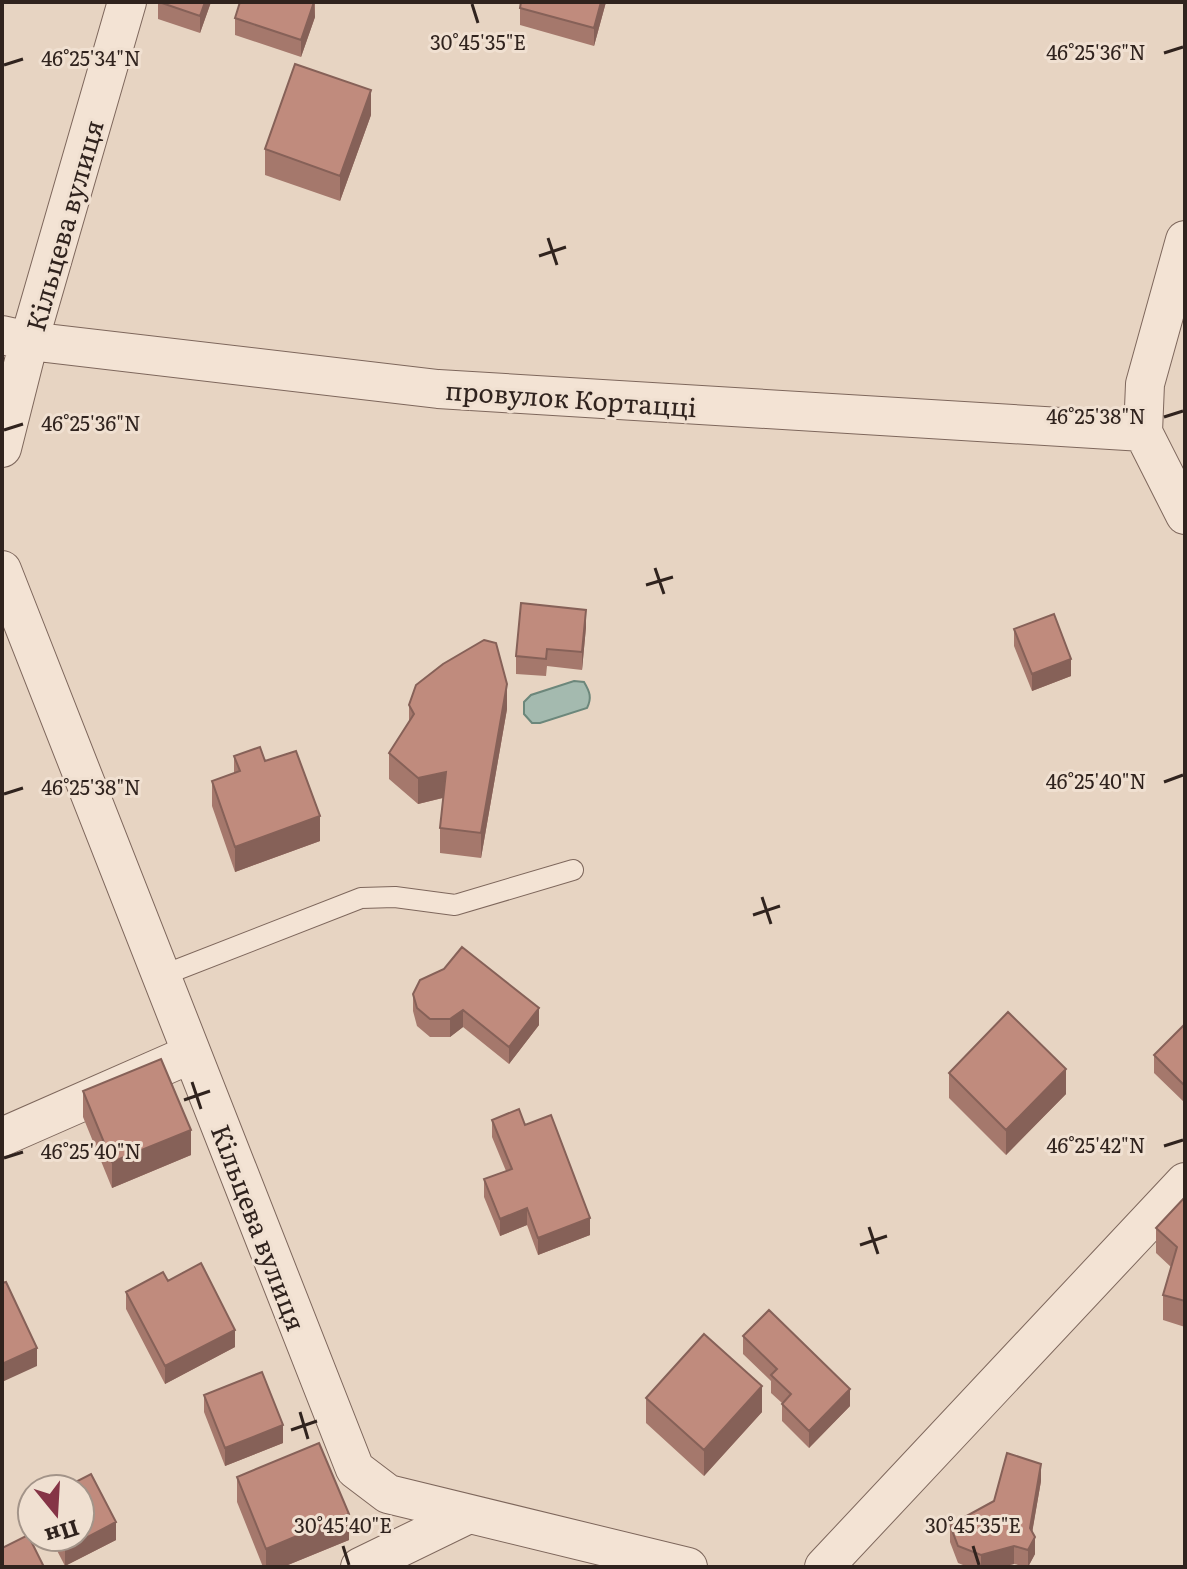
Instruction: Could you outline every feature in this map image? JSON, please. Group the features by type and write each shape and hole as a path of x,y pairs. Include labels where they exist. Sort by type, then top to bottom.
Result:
{"street":[{"name":"Кільцева вулиця","path":"2,448 16,338 127,2"},
{"path":"1185,240 1145,384 1143,432 1185,515"},
{"name":"провулок Кортацці","path":"16,338 438,389 1143,432"},
{"name":"Кільцева вулиця","path":"2,570 355,1469 388,1494 688,1567"},
{"path":"2,1137 191,1054"},
{"path":"824,1567 1185,1182"},
{"path":"360,1567 469,1514"}],"lane":[{"path":"161,976 361,898 395,897 455,905 573,870"}],"shaded area":[{"path":"574,681 584,682 588,689 590,698 587,708 540,723 532,723 524,714 524,702 531,695"}],"building":[{"path":"159,2 205,2 200,16"},
{"path":"240,2 314,2 301,40 235,18"},
{"path":"521,2 601,2 594,28 520,8"},
{"path":"295,64 371,90 340,176 265,149"},
{"path":"521,603 586,610 582,652 547,649 546,659 516,656"},
{"path":"1054,614 1071,659 1032,674 1014,629"},
{"path":"484,640 496,643 507,684 481,833 440,828 446,772 418,778 389,753 414,714 409,705 416,685 443,664"},
{"path":"260,747 265,761 296,751 320,816 235,847 212,781 240,771 234,756"},
{"path":"462,947 539,1008 509,1047 463,1010 450,1019 430,1019 417,1008 413,994 420,980 444,969"},
{"path":"1008,1012 1066,1069 1006,1130 949,1073"},
{"path":"1185,1024 1185,1086 1154,1055"},
{"path":"161,1059 191,1130 112,1162 83,1091"},
{"path":"519,1109 525,1125 551,1115 590,1218 538,1238 527,1208 500,1219 484,1179 512,1169 492,1120"},
{"path":"1185,1197 1185,1301 1163,1295 1177,1247 1156,1228"},
{"path":"201,1263 235,1330 165,1366 126,1292 163,1272 168,1281"},
{"path":"6,1282 37,1348 2,1364 2,1283"},
{"path":"769,1310 850,1389 809,1431 782,1404 791,1394 771,1375 777,1369 743,1336"},
{"path":"704,1334 762,1386 704,1450 646,1398"},
{"path":"262,1372 283,1425 225,1448 204,1395"},
{"path":"319,1443 349,1514 266,1549 237,1477"},
{"path":"1007,1453 1041,1464 1030,1528 1035,1537 1028,1550 1014,1546 981,1555 958,1546 950,1525 994,1501"},
{"path":"96,1484 116,1522 96,1533"},
{"path":"16,1541 16,1553 37,1553 44,1567 2,1567 2,1548"}]}
